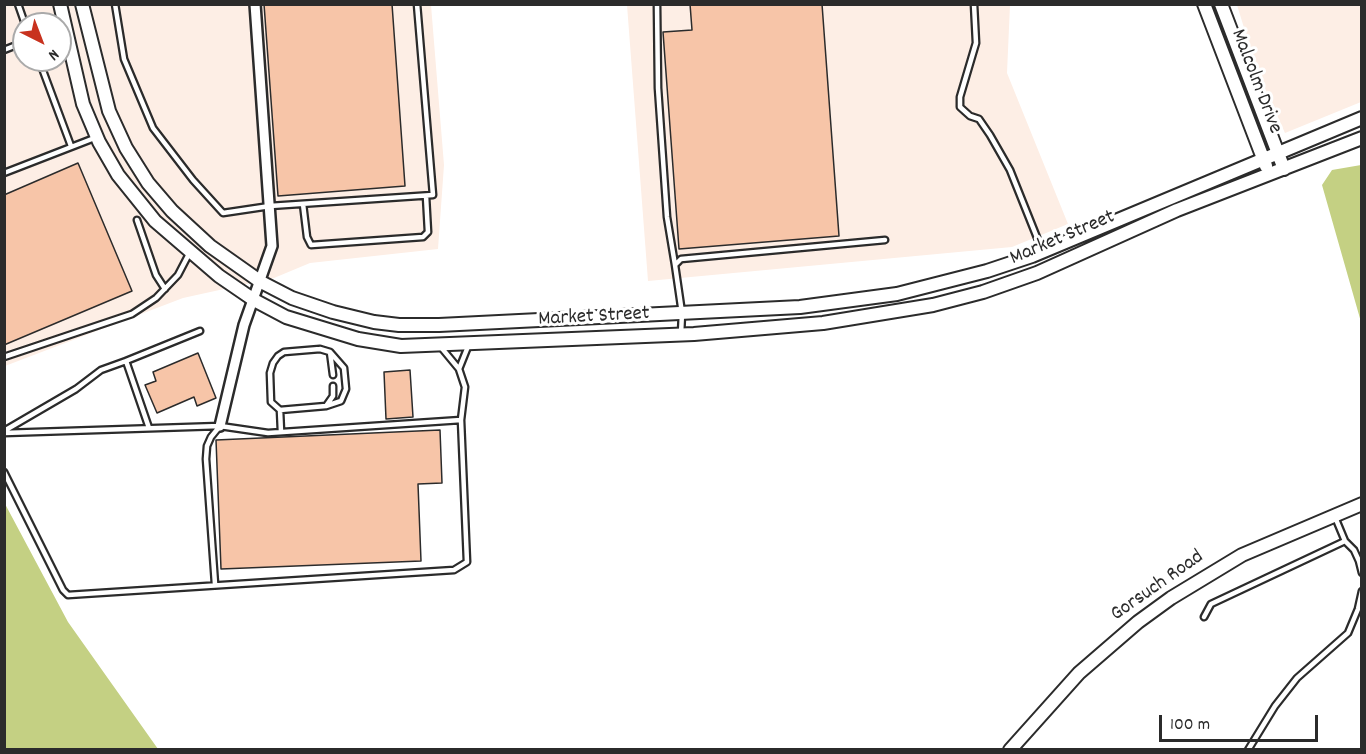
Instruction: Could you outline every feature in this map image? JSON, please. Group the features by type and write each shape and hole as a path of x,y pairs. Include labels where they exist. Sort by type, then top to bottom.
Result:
{"street":[{"name":"Market Street","path":"82,4 110,111 126,148 148,183 172,211 210,246 261,282 292,298 333,312 374,322 399,325 800,307 897,294 987,272 1362,118"},
{"path":"220,426 244,325 272,246 255,4"},
{"name":"Malcolm Drive","path":"1204,4 1269,174"},
{"name":"Malcolm Drive","path":"1221,4 1284,169"},
{"name":"Market Street","path":"72,64 83,104 97,137 118,175 155,220 190,252 254,300 286,317 358,339 401,346 681,334 823,323 933,305 983,292 1037,273 1177,210 1362,138"},
{"name":"Gorsuch Road","path":"1010,750 1079,673 1138,622 1171,598 1242,555 1362,504"}],"lane":[{"path":"115,4 124,59 153,128 172,154 223,213 270,206 433,195 417,4"},
{"path":"657,4 658,88 666,193 682,314 681,334"},
{"path":"974,4 976,43 960,97 960,107 970,116 979,119 1010,170 1042,251"},
{"path":"43,72 71,146"},
{"path":"4,173 97,137"},
{"path":"303,204 307,237 311,245 389,240 423,237 429,232 426,196"},
{"path":"137,220 156,275 165,289"},
{"path":"675,265 681,259 885,240"},
{"path":"4,357 132,314 165,289 178,275 190,252"},
{"path":"4,432 76,389 101,370 200,331"},
{"path":"459,369 470,343"},
{"path":"4,472 63,590 68,595 454,570 467,562 462,420 465,387 459,369 439,345"},
{"path":"280,410 326,406 337,404 341,400 346,389 344,368 330,352 320,349 284,352 273,363 270,373 271,402 280,410 281,432"},
{"path":"330,352 333,375"},
{"path":"126,361 149,428"},
{"path":"326,406 333,396 333,387"},
{"path":"4,432 220,426 259,432 281,432 462,420"},
{"path":"215,584 206,459 207,446 220,426"},
{"path":"1334,515 1345,541 1354,550 1362,573"},
{"path":"1204,617 1211,604 1345,541"},
{"path":"1248,750 1297,678 1348,633 1358,609 1362,591"}],"shaded area":[{"path":"5,5 431,5 444,165 438,249 310,263 274,278 183,298 5,366"},
{"path":"627,5 1010,5 1007,73 1068,224 1012,247 648,281"},
{"path":"1237,5 1361,5 1361,102 1285,133 1257,70"}],"green space":[{"path":"1362,165 1361,322 1322,185 1332,170"},
{"path":"4,502 68,622 158,749 5,749"}],"building":[{"path":"264,4 392,4 405,186 278,196"},
{"path":"690,4 822,4 839,236 679,249 663,32 692,30"},
{"path":"78,163 132,291 4,345 4,195"},
{"path":"198,353 216,398 197,406 194,397 157,413 145,385 156,381 153,372"},
{"path":"410,370 413,417 386,419 384,372"},
{"path":"440,430 442,483 418,484 421,561 221,569 216,440"}]}
